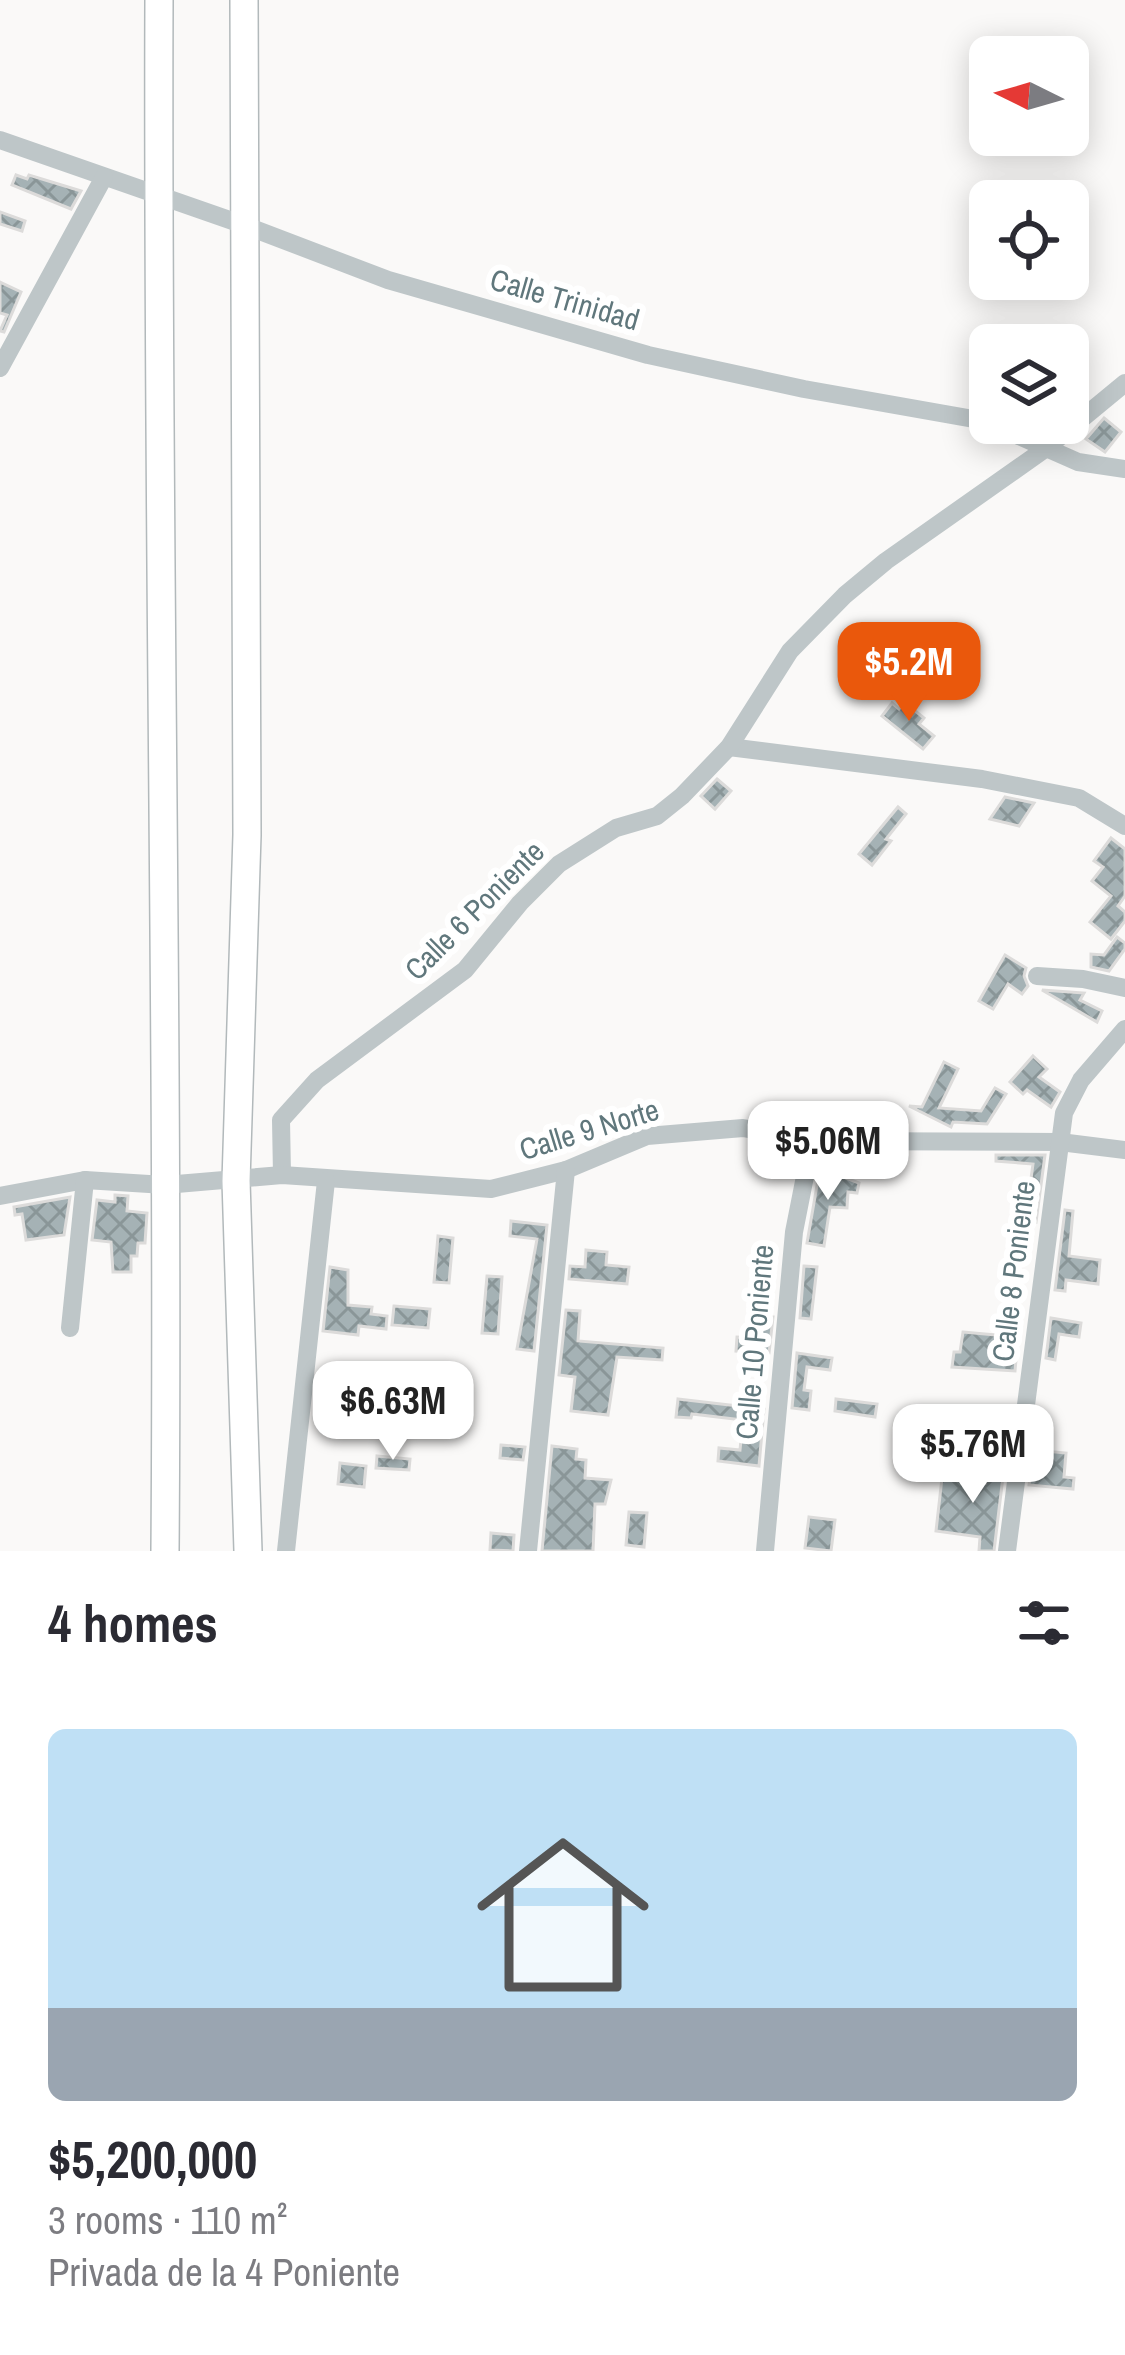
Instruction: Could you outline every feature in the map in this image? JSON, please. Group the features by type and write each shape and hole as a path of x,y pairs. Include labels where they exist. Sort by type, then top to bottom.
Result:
{"highway":[{"path":"159,0 165,1551"},
{"path":"244,0 247,811 236,1181 248,1551"}],"street":[{"name":"Calle Trinidad","path":"0,140 388,280 648,355 985,421 1078,462 1125,469"},
{"path":"0,368 104,177"},
{"name":"Calle 6 Poniente","path":"282,1175 281,1120 317,1079 465,970 559,864 616,829 657,816 729,747 790,651 845,595 1046,449 1125,383"},
{"path":"729,747 1001,782 1079,798 1125,826"},
{"path":"1037,976 1125,988"},
{"name":"Calle 8 Poniente","path":"1007,1551 1064,1113 1081,1080 1125,1029"},
{"name":"Calle 9 Norte","path":"0,1196 85,1180 165,1185 282,1175 490,1189 566,1170 647,1136 693,1130 743,1128 812,1141 1060,1142 1125,1150"},
{"name":"Calle 10 Poniente","path":"765,1551 794,1232 812,1141"},
{"path":"528,1551 566,1170"},
{"path":"70,1328 85,1180"},
{"path":"286,1551 326,1180"}],"building":[{"path":"16,175 81,191 71,209 12,185"},
{"path":"0,212 25,221 22,231 0,224"},
{"path":"0,282 21,292 4,332 0,331 7,315 0,313"},
{"path":"1104,418 1121,432 1105,452 1089,441"},
{"path":"904,702 924,718 919,724 934,736 923,749 882,716 892,703 899,709"},
{"path":"717,779 731,791 715,809 701,796"},
{"path":"1005,797 1034,803 1019,826 990,819"},
{"path":"898,807 906,814 872,865 859,854"},
{"path":"1111,838 1125,849 1125,896 1118,906 1125,912 1125,921 1111,939 1090,922 1111,896 1092,881 1103,867 1094,861"},
{"path":"1117,937 1125,949 1109,971 1091,967 1091,954 1104,955"},
{"path":"1005,955 1026,968 1028,986 1022,994 1008,984 993,1009 979,1001"},
{"path":"1042,990 1084,993 1080,1000 1102,1011 1097,1022"},
{"path":"1033,1056 1047,1069 1039,1077 1060,1092 1051,1107 1010,1082"},
{"path":"944,1062 958,1069 939,1108 981,1111 995,1088 1006,1094 987,1124 953,1122 951,1127 909,1106 922,1107"},
{"path":"996,1155 1045,1155 1036,1222 1021,1218 1027,1208 1033,1164 996,1161"},
{"path":"820,1168 859,1183 857,1193 848,1192 847,1208 830,1207 824,1246 807,1243"},
{"path":"115,1195 128,1196 127,1211 147,1213 145,1243 138,1243 137,1256 131,1256 131,1272 113,1272 111,1242 92,1240 97,1200 115,1202"},
{"path":"70,1197 64,1235 26,1240 22,1214 15,1215 14,1207"},
{"path":"1065,1210 1073,1211 1069,1256 1100,1260 1098,1284 1066,1280 1065,1291 1055,1290"},
{"path":"511,1221 547,1225 534,1351 517,1349 537,1239 510,1236"},
{"path":"438,1236 453,1238 449,1283 434,1282"},
{"path":"586,1250 607,1252 606,1265 629,1267 627,1284 569,1279 570,1266 585,1267"},
{"path":"804,1266 817,1267 811,1319 800,1318"},
{"path":"330,1267 348,1270 348,1305 372,1307 371,1314 387,1316 386,1329 359,1326 358,1335 323,1331"},
{"path":"487,1276 502,1277 498,1334 482,1333"},
{"path":"394,1306 430,1309 428,1328 392,1325"},
{"path":"566,1310 580,1311 578,1341 663,1348 662,1360 617,1357 608,1415 571,1411 575,1377 559,1375"},
{"path":"760,1317 773,1317 769,1353 736,1351 737,1337 758,1338"},
{"path":"1051,1318 1081,1323 1079,1337 1059,1334 1055,1360 1046,1358"},
{"path":"963,1332 1018,1337 1015,1371 952,1367"},
{"path":"797,1353 832,1358 830,1370 807,1367 804,1390 811,1391 809,1410 792,1408"},
{"path":"319,1373 383,1378 379,1433 356,1431 356,1420 366,1420 368,1390 318,1385"},
{"path":"678,1399 764,1409 759,1466 718,1461 719,1448 740,1450 743,1420 692,1414 691,1418 676,1417"},
{"path":"836,1399 877,1404 875,1417 835,1411"},
{"path":"501,1445 525,1447 523,1460 500,1458"},
{"path":"552,1446 577,1449 576,1459 586,1460 585,1478 611,1480 605,1504 595,1504 593,1551 542,1551"},
{"path":"1034,1450 1066,1453 1064,1477 1074,1478 1073,1489 1029,1485"},
{"path":"377,1456 410,1459 409,1470 376,1468"},
{"path":"988,1458 1005,1460 994,1551 979,1551 980,1537 936,1531 942,1478 985,1483"},
{"path":"340,1463 366,1466 364,1487 338,1484"},
{"path":"629,1512 647,1513 644,1547 626,1545"},
{"path":"809,1517 835,1520 831,1551 805,1548"},
{"path":"491,1533 514,1535 513,1551 490,1550"}]}
